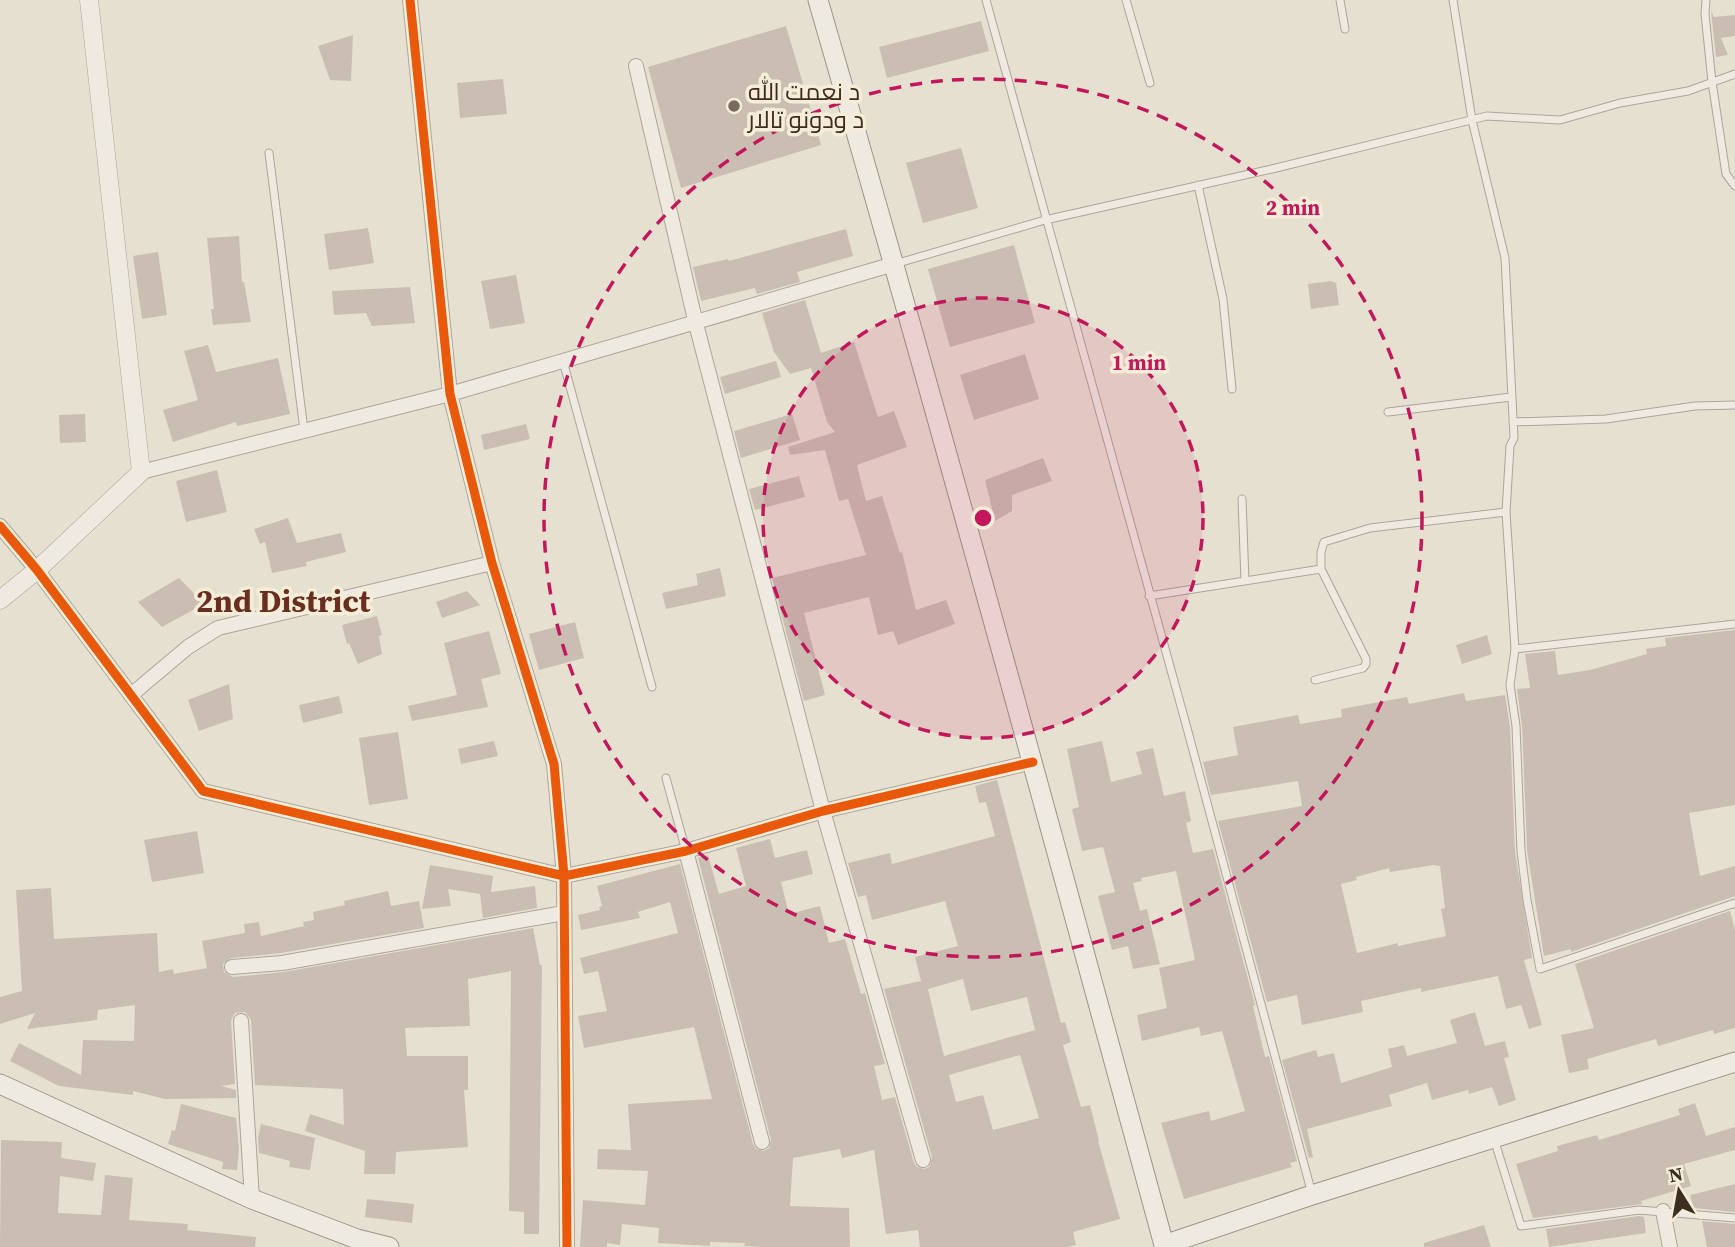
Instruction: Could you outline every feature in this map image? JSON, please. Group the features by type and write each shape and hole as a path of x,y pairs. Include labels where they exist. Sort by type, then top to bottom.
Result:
{"main road":[{"path":"818,0 1033,761 1162,1247 1312,1195 1735,1062"},
{"path":"0,1084 252,1199 357,1239 388,1247"}],"street":[{"path":"89,0 141,472"},
{"path":"410,0 450,394 492,563 554,764 564,876 567,1247"},
{"path":"636,66 696,324 823,811 923,1160"},
{"path":"0,600 37,570 141,472 450,394 894,264"},
{"path":"0,526 37,570 203,792 564,876 686,850 823,811 1033,761"},
{"path":"131,695 187,647 218,628 492,563"},
{"path":"686,850 762,1142"},
{"path":"232,967 282,964 564,913"},
{"path":"241,1021 252,1199"},
{"path":"1663,1210 1670,1247"}],"lane":[{"path":"986,0 1191,742 1312,1195"},
{"path":"1126,0 1150,83"},
{"path":"1340,0 1345,29"},
{"path":"1453,0 1472,120 1505,258 1514,438 1510,446 1506,512 1516,649 1510,685 1516,726 1521,851 1540,969 1735,903"},
{"path":"1706,0 1705,14 1726,174 1735,186"},
{"path":"894,264 1045,220 1487,116 1560,120 1620,103 1688,91 1735,74"},
{"path":"270,153 304,431"},
{"path":"1198,186 1223,299 1233,389"},
{"path":"563,361 652,687"},
{"path":"1388,412 1511,397"},
{"path":"1513,422 1606,419 1695,406 1735,405"},
{"path":"1242,499 1245,581"},
{"path":"1315,680 1363,668 1366,664 1366,659 1321,569 1324,542 1370,528 1506,512"},
{"path":"1149,596 1321,569"},
{"path":"1516,649 1735,624"},
{"path":"666,778 686,850"},
{"path":"1493,1138 1521,1226 1607,1213 1663,1210 1735,1218"}],"building":[{"path":"1711,11 1714,17 1735,15 1735,36 1721,38 1728,55 1716,57"},
{"path":"981,21 989,51 887,78 879,47"},
{"name":"د نعمت الله د ودونو تالار","path":"786,26 821,145 681,188 648,67"},
{"path":"353,35 351,81 330,80 318,46"},
{"path":"503,79 507,114 460,118 457,83"},
{"path":"961,148 978,208 923,223 906,163"},
{"path":"368,228 374,263 329,270 324,234"},
{"path":"846,229 853,256 797,272 800,282 757,294 755,288 701,301 693,267 728,259 729,261"},
{"path":"239,236 242,282 251,322 213,325 207,238"},
{"path":"1014,245 1035,323 950,347 928,269"},
{"path":"158,252 167,315 142,319 133,256"},
{"path":"516,275 525,323 490,329 481,281"},
{"path":"1331,281 1336,283 1339,305 1311,309 1308,284"},
{"path":"410,287 415,323 372,326 366,313 334,315 332,291"},
{"path":"805,300 821,353 854,342 878,417 894,411 907,447 857,465 866,501 882,496 900,553 902,552 916,610 946,600 955,624 898,645 893,631 878,635 869,597 804,613 825,695 804,701 772,578 866,555 848,499 839,501 825,450 790,455 788,447 835,432 827,422 811,368 790,374 774,352 762,313"},
{"path":"208,345 216,372 278,358 290,414 237,426 236,422 173,442 163,410 198,400 184,351"},
{"path":"1025,354 1039,399 974,420 960,375"},
{"path":"776,361 781,377 725,394 720,377"},
{"path":"85,414 86,442 60,443 59,415"},
{"path":"792,414 800,440 741,458 734,431"},
{"path":"526,424 530,439 484,450 481,435"},
{"path":"1043,458 1052,481 1012,495 1012,511 995,521 985,480"},
{"path":"217,470 227,512 186,522 176,481"},
{"path":"799,476 805,497 755,510 749,489"},
{"path":"288,518 297,543 341,533 346,552 306,562 307,566 272,573 265,542 260,544 254,529"},
{"path":"720,568 726,596 666,609 662,593 698,585 696,574"},
{"path":"179,578 204,604 162,627 138,602"},
{"path":"467,591 480,605 442,618 436,602"},
{"path":"377,616 382,635 379,636 382,654 358,664 349,643 347,644 342,625"},
{"path":"575,622 584,658 539,670 529,634"},
{"path":"1735,630 1735,805 1689,813 1700,876 1735,866 1735,896 1571,952 1571,949 1544,956 1527,850 1522,726 1517,689 1530,688 1525,654 1555,651 1558,675 1590,670 1647,654 1646,649 1666,646 1665,638"},
{"path":"489,631 501,674 481,679 488,707 412,721 408,706 457,695 444,643"},
{"path":"1487,635 1492,654 1462,664 1456,645"},
{"path":"229,684 233,719 199,731 188,700"},
{"path":"1464,693 1466,701 1505,695 1510,727 1515,852 1532,958 1524,960 1542,1025 1529,1029 1521,1005 1506,1009 1498,976 1361,1001 1363,1012 1302,1025 1297,995 1267,1002 1218,821 1302,806 1298,781 1211,795 1203,762 1238,755 1233,727 1298,715 1300,724 1342,717 1341,709 1407,697 1409,704","holes":["1440,866 1445,908 1441,909 1446,936 1398,946 1398,943 1357,953 1341,884 1389,868 1390,872"]},
{"path":"339,696 343,713 303,723 299,705"},
{"path":"398,732 408,799 369,805 359,738"},
{"path":"494,741 498,756 461,764 458,749"},
{"path":"1102,741 1111,782 1142,774 1136,752 1153,748 1164,796 1185,791 1191,821 1186,823 1193,853 1213,849 1255,1005 1253,1006 1265,1057 1269,1056 1297,1161 1290,1163 1292,1167 1184,1199 1161,1123 1209,1111 1211,1121 1245,1111 1222,1031 1201,1036 1199,1027 1142,1041 1137,1015 1167,1008 1159,968 1195,960 1176,871 1141,878 1142,881 1133,883 1140,911 1147,909 1160,964 1133,969 1128,946 1112,950 1098,896 1115,892 1103,847 1082,851 1072,809 1079,807 1067,749"},
{"path":"997,780 1061,1023 1065,1022 1071,1042 1063,1045 1081,1107 1090,1105 1120,1219 1073,1232 1076,1245 1067,1247 920,1247 918,1230 886,1234 874,1150 842,1158 840,1149 793,1158 790,1206 849,1208 850,1247 658,1243 659,1228 622,1224 620,1245 607,1243 607,1247 580,1247 583,1200 645,1205 648,1171 597,1169 598,1149 631,1150 628,1104 712,1099 694,1027 584,1048 578,1016 607,1011 598,971 584,974 580,958 678,933 670,902 638,912 640,918 581,930 578,915 600,910 599,907 602,906 597,886 680,864 753,1144 756,1149 764,1151 769,1148 771,1140 698,858 708,855 719,894 746,886 736,848 770,839 775,858 807,850 813,874 781,882 789,914 820,906 829,943 845,939 861,994 865,993 885,1064 874,1066 882,1100 895,1097 914,1163 925,1169 930,1166 932,1157 884,989 921,981 915,957 958,946 945,901 872,920 866,895 858,897 848,863 890,853 892,864 995,836 986,802 979,803 975,786","holes":["963,979 971,1011 1027,997 1035,1030 944,1056 928,989","1020,1055 1039,1118 993,1130 983,1095 956,1102 949,1075"]},
{"path":"197,831 204,873 152,882 144,840"},
{"path":"430,865 493,876 491,892 535,886 537,908 483,918 480,894 448,889 451,906 422,909"},
{"path":"51,888 54,939 157,933 159,972 173,969 174,974 207,968 202,941 245,933 244,924 259,922 261,936 304,926 303,922 314,920 313,912 345,905 344,901 388,891 391,906 419,901 424,928 281,953 231,958 223,964 224,972 233,977 284,972 533,928 542,965 539,1234 524,1234 524,1212 509,1211 511,971 468,979 470,1026 405,1028 407,1056 468,1056 468,1090 464,1090 468,1147 396,1152 395,1174 364,1174 365,1151 305,1131 310,1114 344,1125 343,1089 255,1085 251,1020 245,1012 235,1013 231,1021 235,1084 221,1086 236,1090 236,1098 165,1099 133,1091 133,1095 59,1086 10,1061 19,1043 81,1075 83,1040 134,1041 135,1005 98,1010 97,1020 27,1029 35,1013 0,1024 0,997 22,991 16,890"},
{"path":"1730,911 1735,930 1735,1028 1714,1034 1713,1030 1658,1046 1656,1039 1587,1059 1589,1069 1569,1073 1561,1035 1594,1028 1575,964"},
{"path":"1475,1012 1485,1046 1505,1041 1509,1057 1504,1058 1516,1100 1499,1106 1492,1087 1469,1094 1468,1090 1432,1100 1427,1083 1389,1095 1392,1106 1307,1129 1313,1157 1309,1158 1282,1060 1316,1050 1318,1057 1334,1053 1341,1083 1392,1067 1388,1049 1404,1045 1407,1056 1457,1043 1450,1020"},
{"path":"1695,1103 1706,1136 1735,1127 1735,1150 1684,1164 1691,1186 1641,1201 1642,1204 1533,1218 1516,1164 1558,1151 1557,1146 1597,1135 1599,1140 1680,1115 1678,1109"},
{"path":"181,1104 236,1118 239,1149 237,1170 222,1169 223,1162 168,1144 172,1130 175,1131"},
{"path":"261,1124 315,1138 310,1170 289,1167 290,1161 259,1153"},
{"path":"1,1140 62,1142 61,1158 96,1163 93,1181 60,1176 58,1213 101,1215 105,1175 133,1178 129,1220 188,1224 187,1230 256,1237 255,1247 0,1247"},
{"path":"1735,1184 1735,1212 1694,1208 1690,1195"},
{"path":"367,1199 414,1204 412,1223 365,1217"},
{"path":"1644,1217 1646,1233 1549,1247 1546,1229"},
{"path":"1702,1221 1735,1224 1735,1247 1707,1247"},
{"path":"1484,1225 1491,1247 1424,1247 1424,1243"}],"cycle path":[{"path":"410,0 450,394 492,563 554,764 564,876 567,1247"},
{"path":"0,526 37,570 203,791 564,876 686,851 823,811 1033,762"}],"place":[{"name":"د نعمت الله د ودونو تالار","path":"734,106"}],"district":[{"name":"2nd District","path":"283,601"}]}
